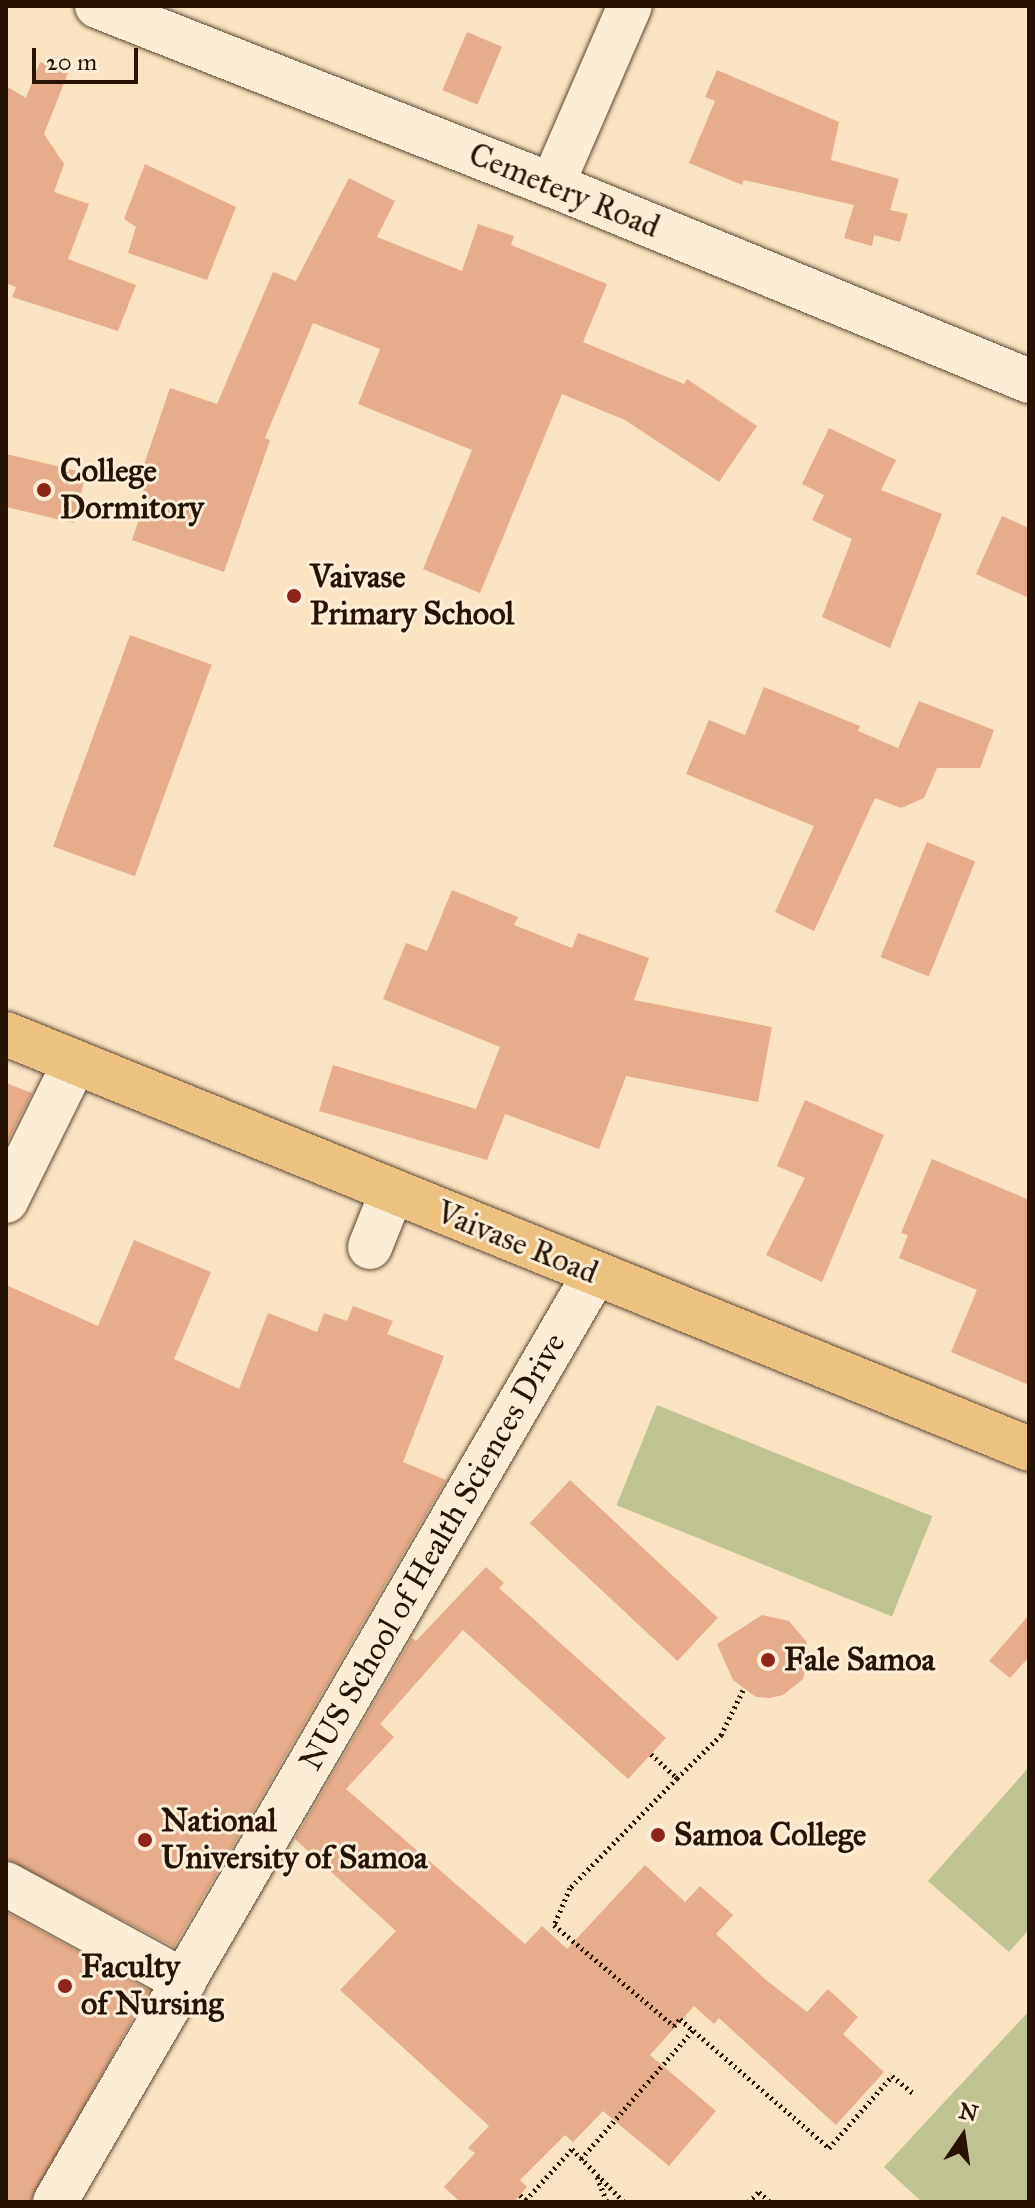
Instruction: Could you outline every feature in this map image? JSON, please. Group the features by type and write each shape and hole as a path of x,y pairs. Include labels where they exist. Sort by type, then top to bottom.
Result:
{"main road":[{"name":"Vaivase Road","path":"6,1034 1029,1449"}],"street":[{"name":"Cemetery Road","path":"97,6 552,185 1029,381"},
{"path":"552,185 630,6"},
{"path":"6,1201 75,1062"},
{"path":"370,1247 392,1192"},
{"name":"NUS School of Health Sciences Drive","path":"55,2202 594,1275"},
{"path":"6,1884 184,1981"}],"path":[{"path":"743,1690 721,1735 570,1888 554,1925 674,2026 680,2019 829,2148 892,2076 913,2093"},
{"path":"651,1754 677,1778"},
{"path":"581,2159 693,2030"},
{"path":"520,2195 526,2200 572,2149 624,2202"},
{"path":"596,2175 607,2202"},
{"path":"748,2202 759,2192 770,2202"}],"green space":[{"path":"657,1405 932,1516 892,1616 617,1505"},
{"path":"1029,1767 1029,1929 1009,1952 928,1881"},
{"path":"1029,2011 1029,2202 922,2202 884,2167"}],"building":[{"path":"467,32 502,47 477,105 442,90"},
{"path":"40,62 68,73 44,134 64,164 54,192 89,204 68,259 136,285 118,331 12,297 16,287 6,283 6,86 26,98"},
{"path":"717,70 839,122 831,160 899,179 890,210 908,214 900,242 874,235 872,246 844,238 854,205 744,180 742,185 689,163 715,101 705,97"},
{"path":"145,164 236,207 207,280 128,253 136,227 124,219"},
{"path":"349,178 395,201 377,237 462,271 478,224 514,236 511,245 607,284 583,342 684,384 687,379 757,426 719,482 625,420 562,394 480,593 423,569 472,450 358,404 380,349 313,323 265,438 270,440 224,572 132,540 148,492 136,488 170,388 217,404 273,272 296,281"},
{"path":"829,428 896,460 881,490 942,514 890,648 822,617 852,539 812,520 824,495 802,484"},
{"name":"College Dormitory","path":"6,454 86,473 74,523 6,507"},
{"path":"1002,516 1029,528 1029,598 976,574"},
{"path":"130,635 212,665 135,876 53,846"},
{"path":"764,687 860,726 858,731 898,748 919,701 994,730 980,768 937,768 924,798 901,808 875,798 814,931 775,912 814,826 686,774 709,720 745,735"},
{"path":"927,842 975,861 929,976 881,957"},
{"path":"452,890 518,917 514,925 572,948 578,933 649,958 634,1000 772,1027 758,1102 626,1076 599,1149 505,1114 487,1160 319,1111 333,1065 476,1109 500,1047 383,999 406,943 427,951"},
{"path":"6,1083 32,1093 6,1145"},
{"path":"805,1100 884,1135 822,1282 766,1255 805,1178 777,1166"},
{"path":"932,1159 1029,1200 1029,1385 951,1352 977,1290 899,1258 908,1235 901,1233"},
{"path":"134,1240 211,1272 174,1359 239,1389 268,1313 317,1332 324,1313 347,1321 353,1306 393,1321 387,1334 444,1356 403,1462 446,1480 174,1947 6,1859 6,1285 98,1326"},
{"path":"570,1480 718,1618 677,1661 530,1523"},
{"path":"486,1567 504,1583 499,1588 666,1738 628,1779 463,1630 380,1724 394,1737 346,1789 525,1944 542,1926 567,1949 645,1865 685,1902 700,1886 733,1915 716,1934 766,1980 807,2012 828,1989 858,2017 843,2034 884,2072 836,2125 719,2018 714,2024 694,2006 650,2055 716,2111 669,2166 603,2111 573,2142 565,2135 520,2180 527,2187 514,2202 460,2202 444,2187 475,2153 468,2148 489,2126 340,1990 396,1931 295,1839 412,1638 416,1641"},
{"name":"Fale Samoa","path":"762,1615 789,1621 806,1641 809,1654 803,1679 783,1695 770,1698 756,1697 733,1680 717,1644"},
{"path":"1029,1615 1029,1657 1010,1678 989,1661"},
{"path":"6,1912 149,1990 30,2202 6,2202"}],"place":[{"name":"College Dormitory","path":"44,490"},
{"name":"Vaivase Primary School","path":"294,596"},
{"name":"Fale Samoa","path":"768,1660"},
{"name":"Samoa College","path":"658,1835"},
{"name":"National University of Samoa","path":"145,1840"},
{"name":"Faculty of Nursing","path":"65,1986"}]}
